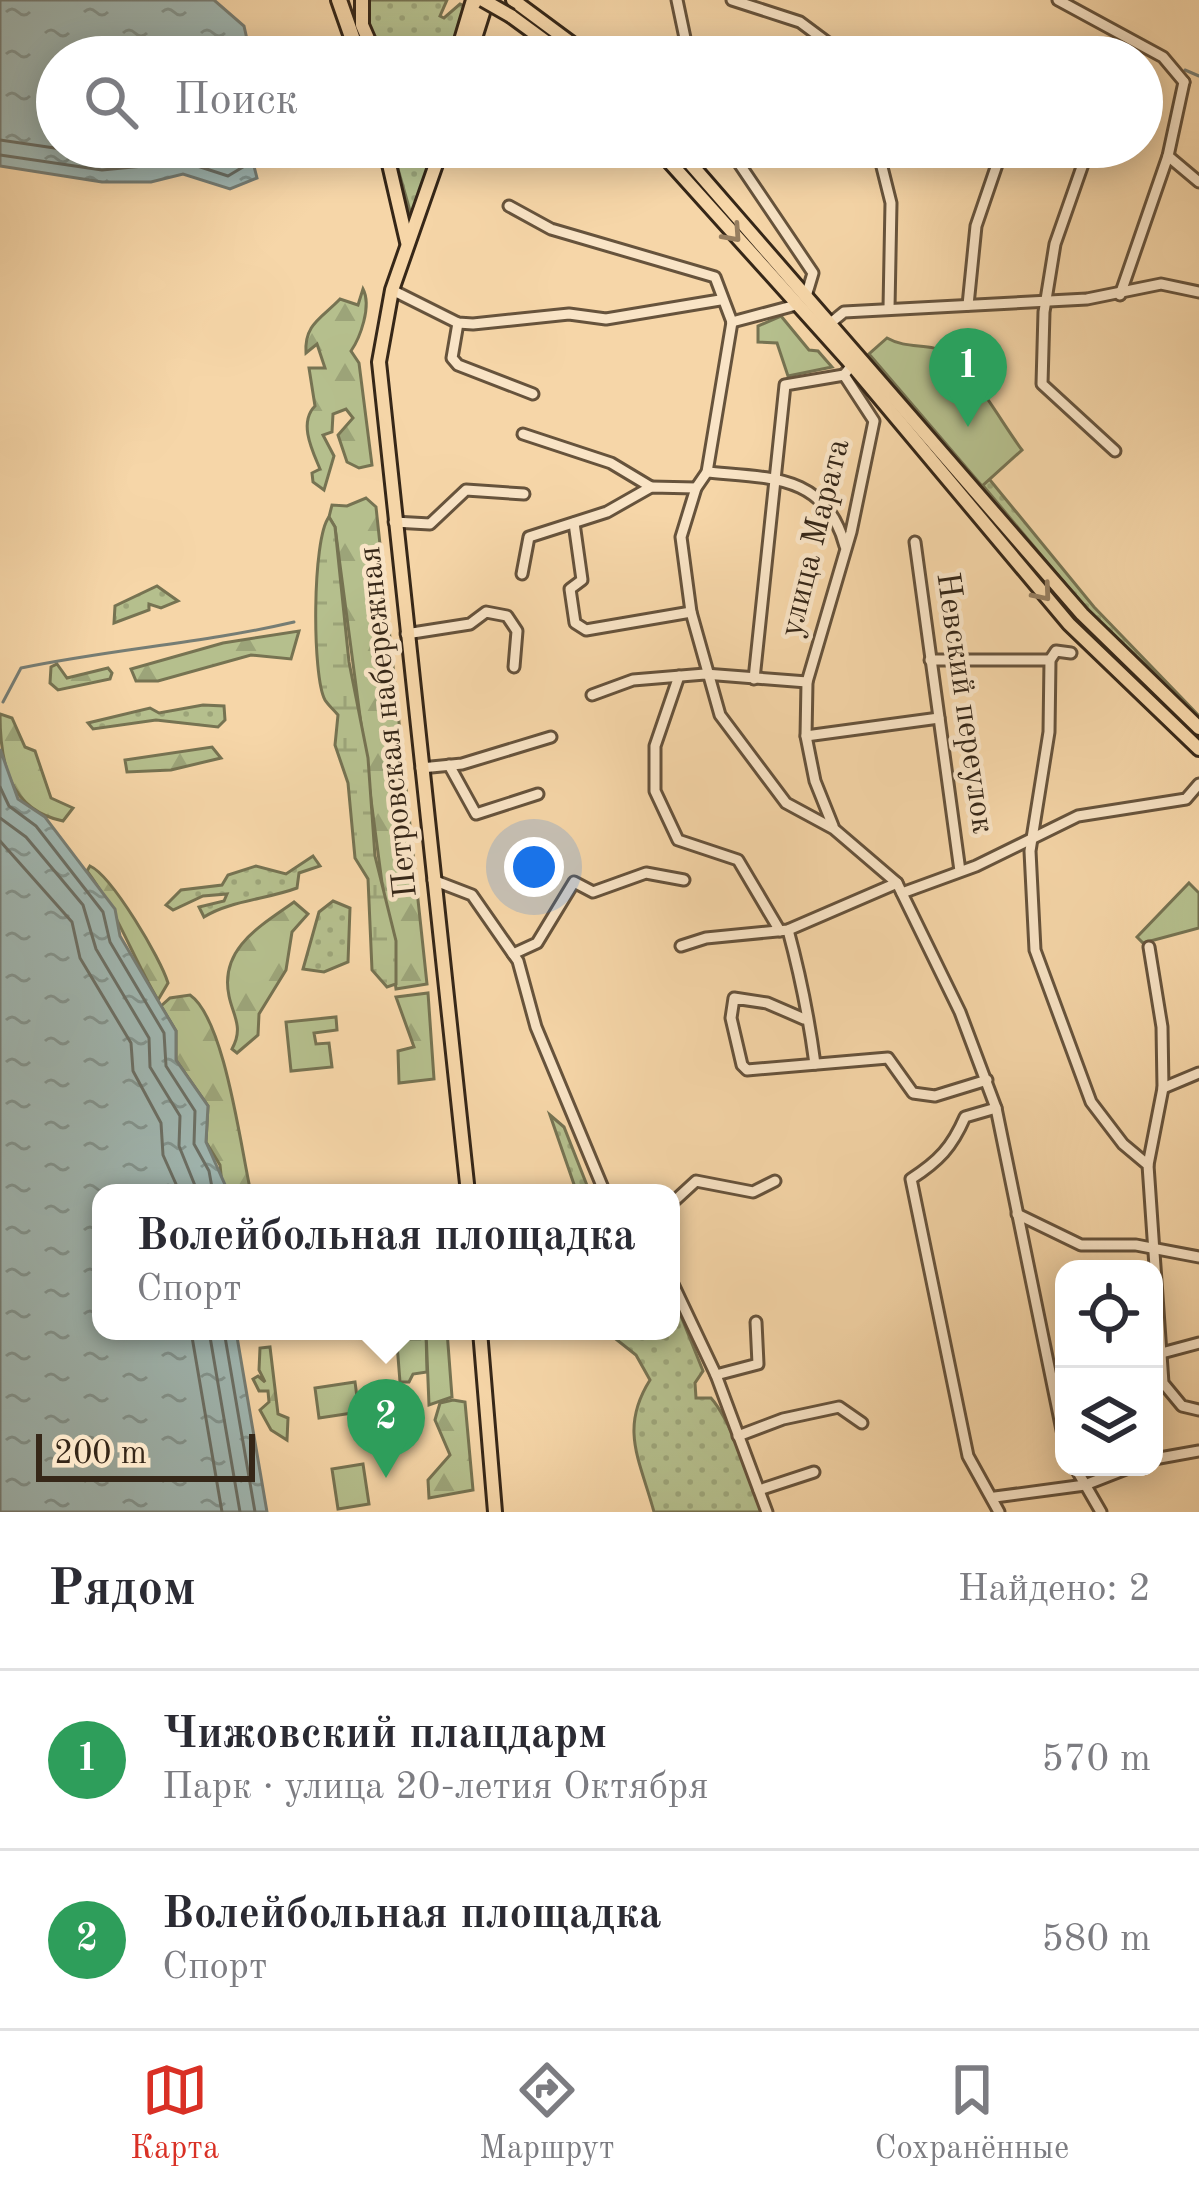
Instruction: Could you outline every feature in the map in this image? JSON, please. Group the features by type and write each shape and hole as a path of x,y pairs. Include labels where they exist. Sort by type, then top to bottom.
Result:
{"highway":[{"path":"339,0 352,36"},
{"path":"474,36 484,0"}],"main road":[{"path":"362,0 367,36"},
{"path":"462,36 472,0"},
{"path":"484,0 539,36"},
{"path":"514,1 562,36"},
{"name":"Петровская набережная","path":"395,168 407,249"},
{"name":"Петровская набережная","path":"435,168 392,290 379,362 467,1184"},
{"path":"675,168 1070,624 1199,749"},
{"path":"695,168 833,321 1082,614 1199,728"},
{"path":"481,1340 495,1512"}],"street":[{"path":"677,0 685,36"},
{"path":"732,0 800,22 819,36"},
{"path":"1058,0 1124,36"},
{"path":"1163,57 1184,86 1199,91"},
{"path":"1120,295 1168,157 1184,86"},
{"path":"1168,157 1199,182"},
{"path":"742,168 813,273 807,292"},
{"path":"885,168 891,202 890,308"},
{"path":"968,304 976,226 994,168"},
{"path":"1081,168 1054,244 1046,302 1044,391 1115,451"},
{"path":"509,206 551,229 715,277 719,300 732,322 707,472 696,488 681,537 705,674 720,715 786,803 834,829 900,888 996,1108 1055,1397"},
{"path":"833,321 844,312 1046,302 1120,295 1161,284 1199,292"},
{"path":"392,290 458,322 569,314 606,319 719,300"},
{"path":"732,322 796,305"},
{"path":"458,322 452,358 458,365 533,394"},
{"path":"754,679 784,385 848,370"},
{"name":"улица Марата","path":"834,829 815,781 806,736 807,682 874,421 848,370"},
{"path":"523,434 611,463 652,487"},
{"path":"707,472 774,478 818,494 840,527 845,546"},
{"path":"522,574 529,537 574,523 652,487 696,488"},
{"path":"394,522 430,524 466,490 524,494"},
{"path":"574,523 582,580 570,589 575,623 586,630 691,612"},
{"name":"Невский переулок","path":"915,542 961,871"},
{"path":"406,634 470,624 486,612 507,616 517,631 514,668"},
{"path":"1071,653 1056,651 1049,660 1049,733 1030,841 1035,950 1091,1102 1114,1135 1148,1166"},
{"path":"930,660 1049,660"},
{"path":"592,695 632,680 705,674 807,682"},
{"path":"679,676 651,766 667,822 678,840 738,860 784,931 803,983 804,1019 815,1064"},
{"path":"806,736 940,718"},
{"path":"421,768 449,765 550,737"},
{"path":"449,765 476,814 538,794"},
{"path":"681,946 784,931 961,871 1078,816 1186,799 1199,784"},
{"path":"513,954 537,943 574,882 593,892 646,873 684,880"},
{"path":"434,880 472,895 513,954 536,1027 601,1184"},
{"path":"1149,946 1162,1027 1163,1088 1148,1166 1157,1260"},
{"path":"804,1019 767,1003 734,998 731,1018 747,1070 888,1058 914,1093 934,1096 986,1080"},
{"path":"1163,1088 1199,1072"},
{"path":"996,1108 965,1118 959,1137 938,1161 911,1179 968,1456 999,1512"},
{"path":"680,1196 696,1181 753,1192 776,1181"},
{"path":"1017,1214 1081,1245 1199,1257"},
{"path":"680,1299 716,1375 767,1512"},
{"path":"716,1375 758,1364 756,1322"},
{"path":"1163,1353 1199,1343"},
{"path":"1162,1368 1168,1391 1183,1406 1199,1410"},
{"path":"738,1436 783,1419 839,1407 862,1423"},
{"path":"1163,1457 1199,1451"},
{"path":"759,1490 814,1472"},
{"path":"1080,1476 1101,1512"},
{"path":"994,1497 1085,1485 1108,1476"}],"green space":[{"path":"368,0 447,0 440,16 444,18 460,4 467,7 459,36 371,36 366,26"},
{"path":"398,168 428,168 412,218"},
{"path":"363,289 366,313 351,351 359,363 372,465 359,468 347,462 338,435 353,418 346,409 333,414 332,432 323,435 334,456 324,490 313,482 312,473 320,469 307,429 315,406 309,368 325,368 317,344 306,353 306,343 311,328 340,299 358,305"},
{"path":"781,316 809,350 818,351 832,367 788,376 777,343 758,342 758,326"},
{"path":"887,338 950,354 1022,450 982,486 869,354"},
{"path":"918,392 1094,607 1199,716 1082,604 908,396"},
{"path":"366,498 376,507 427,984 396,989 335,527 329,517 332,505 347,506"},
{"path":"329,517 335,527 349,662 368,758 375,856 396,941 396,984 387,987 372,970 368,879 355,858 348,783 335,745 338,715 325,700 318,665 319,551"},
{"path":"157,586 178,601 161,608 149,604 149,610 114,623 115,606"},
{"path":"299,631 291,659 251,655 158,681 136,681 131,669 223,643"},
{"path":"57,664 67,678 108,668 112,673 110,679 58,690 50,683 51,667"},
{"path":"224,706 225,720 218,727 156,720 93,729 88,723 150,708 159,713"},
{"path":"0,714 12,718 25,747 35,751 51,798 73,808 63,821 30,807 11,782 2,750"},
{"path":"212,747 221,758 171,770 127,772 125,760"},
{"path":"313,856 320,866 299,873 297,888 204,917 199,907 224,901 227,894 203,896 173,910 166,905 181,890 222,885 228,875 256,866 286,874"},
{"path":"90,866 123,901 156,956 168,983 158,1000 87,871"},
{"path":"1189,883 1199,893 1199,928 1143,943 1137,937"},
{"path":"333,901 350,908 348,962 324,972 303,969 319,912"},
{"path":"294,902 308,914 292,932 286,970 259,1014 258,1035 237,1053 232,1049 237,1028 229,996 230,965 245,940"},
{"path":"428,993 434,1079 399,1083 398,1051 414,1047 396,997"},
{"path":"190,995 213,1030 249,1184 222,1184 220,1165 206,1142 208,1106 176,1060 176,1031 161,1006 170,998"},
{"path":"336,1017 337,1030 314,1033 316,1044 329,1043 332,1067 291,1071 286,1022"},
{"path":"550,1115 564,1127 586,1184 574,1184"},
{"path":"680,1314 703,1371 695,1383 696,1398 711,1398 726,1420 761,1512 654,1512 635,1445 636,1414 650,1380 636,1355 617,1340 680,1340"},
{"path":"397,1340 426,1340 427,1372 400,1382"},
{"path":"426,1340 448,1340 452,1397 429,1405"},
{"path":"270,1347 278,1414 288,1418 287,1440 271,1430 260,1410 269,1402 268,1391 259,1391 253,1379 258,1376 265,1382 259,1370 260,1348"},
{"path":"355,1382 359,1412 319,1418 315,1388"},
{"path":"465,1402 473,1490 429,1498 428,1480 450,1455 435,1420 440,1403"},
{"path":"363,1464 369,1504 338,1509 332,1469"}],"water":[{"path":"0,0 214,0 244,26 246,36 36,36 36,168 254,168 257,178 230,189 183,174 151,182 102,182 0,166"},
{"path":"0,749 18,799 45,817 115,909 120,936 176,1031 176,1060 208,1106 206,1142 225,1184 92,1184 92,1340 238,1340 267,1512 0,1512"}],"waterway":[{"path":"1185,70 1199,76"},
{"path":"3,702 21,668 294,622"}],"place":[{"name":"Чижовский плацдарм","path":"968,427"},
{"name":"Волейбольная площадка","path":"386,1478"}]}
